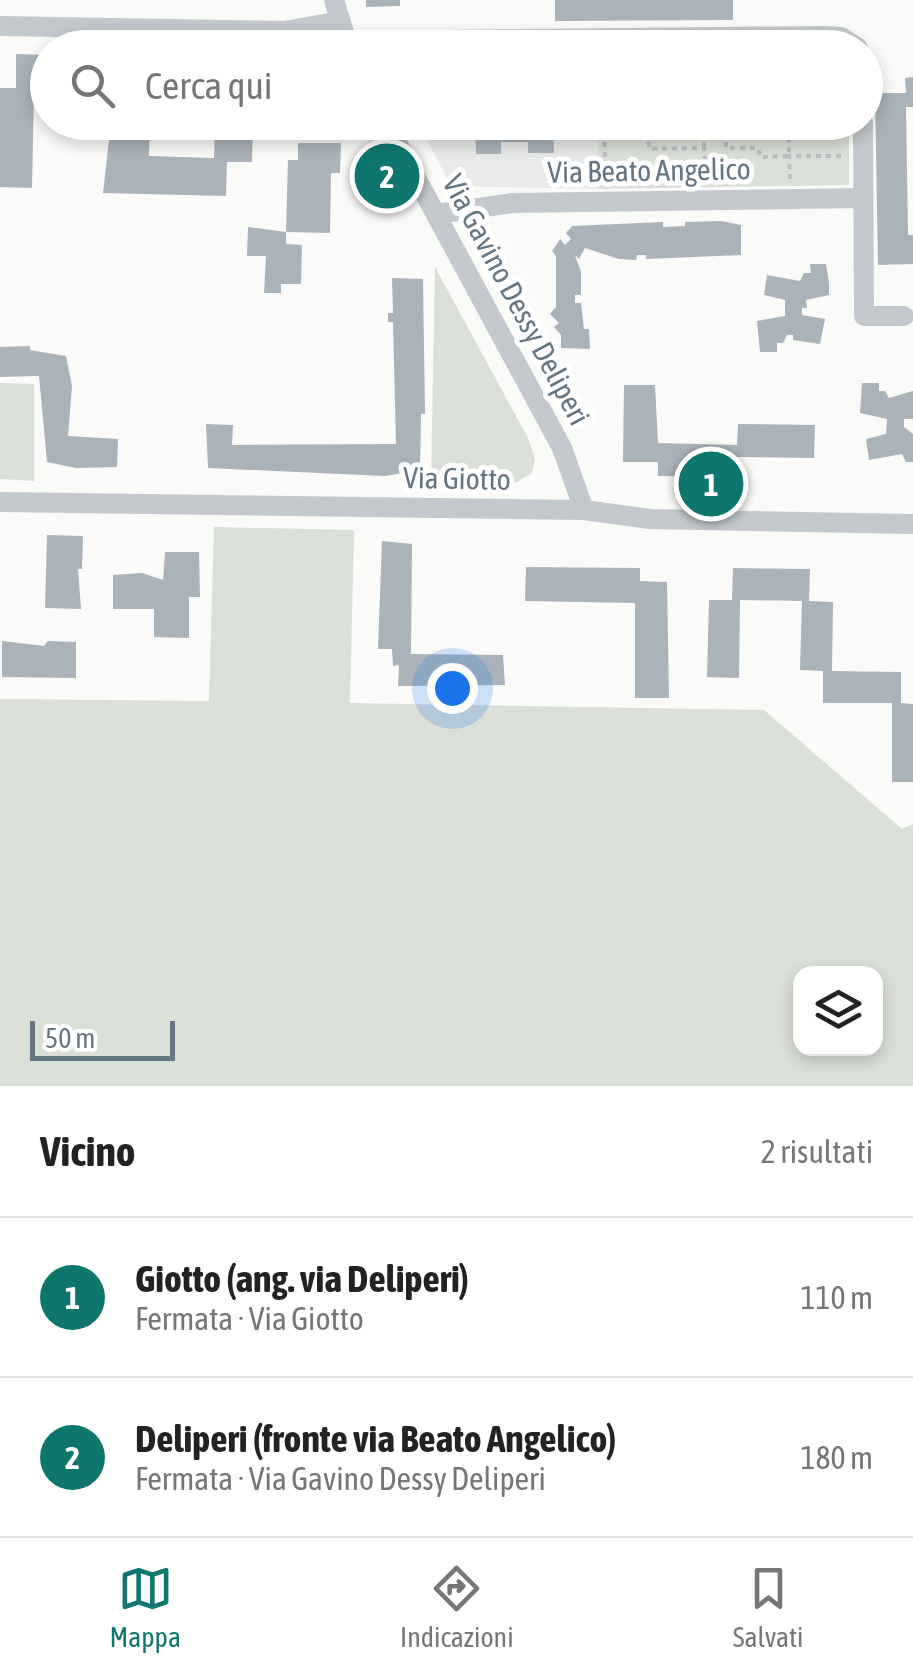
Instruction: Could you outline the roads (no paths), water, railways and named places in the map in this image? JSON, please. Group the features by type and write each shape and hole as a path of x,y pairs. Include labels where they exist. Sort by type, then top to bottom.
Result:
{"street":[{"path":"0,26 228,30"},
{"path":"300,30 503,30"},
{"name":"Via Gavino Dessy Deliperi","path":"396,140 562,448 584,510"},
{"path":"863,140 864,316 904,316"},
{"name":"Via Beato Angelico","path":"437,214 512,202 864,198"},
{"name":"Via Giotto","path":"0,502 584,510 650,518 913,524"}],"place":[{"name":"Deliperi (fronte via Beato Angelico)","path":"387,176"},
{"name":"Giotto (ang. via Deliperi)","path":"711,484"}]}
